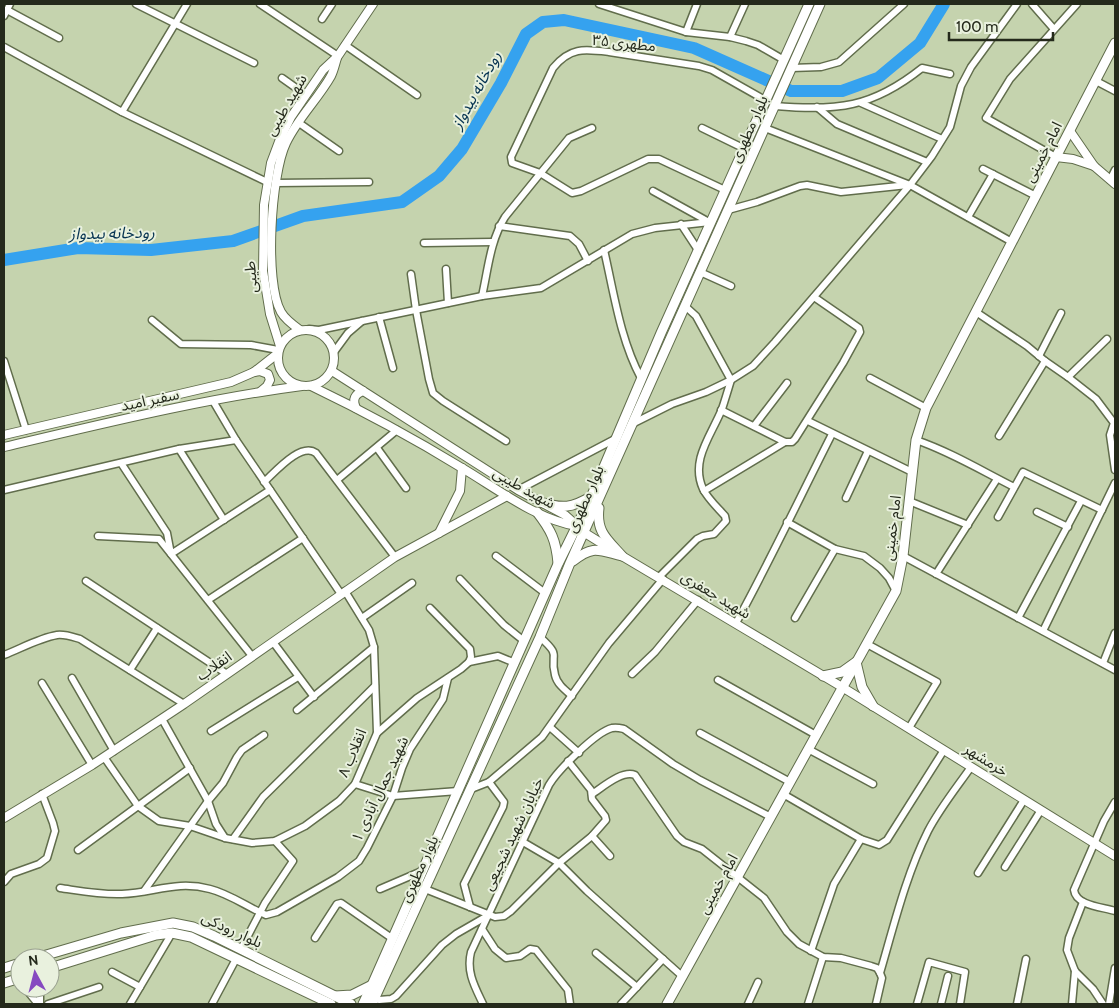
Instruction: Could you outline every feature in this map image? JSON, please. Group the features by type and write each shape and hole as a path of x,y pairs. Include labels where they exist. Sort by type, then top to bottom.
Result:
{"main road":[{"name":"بلوار مطهری","path":"362,1004 377,983 425,889 540,638 585,532 615,438 765,98 809,4"},
{"name":"بلوار مطهری","path":"377,983 393,939 557,565 577,526 596,498 634,423 820,4"},
{"name":"امام خمینی","path":"667,1004 896,591 903,556 916,440 926,408 1115,43"},
{"path":"772,84 782,89"},
{"path":"661,333 671,338"},
{"path":"540,502 556,506 566,506 596,498 599,524 603,535 622,556"},
{"path":"537,512 554,536 557,546 557,565 569,567 584,552 597,549 622,556"},
{"path":"824,676 842,672 856,662 862,686 873,706"},
{"name":"بلوار رودکی","path":"60,951 121,933 173,923 193,927 241,949 330,1002"},
{"name":"بلوار رودکی","path":"60,965 156,935 172,933 191,937 330,1002 351,1004"},
{"path":"330,1002 352,995 377,983 377,1003"}],"street":[{"path":"136,4 151,7 176,23 254,63"},
{"path":"122,112 187,4"},
{"path":"260,4 338,56"},
{"path":"322,18 332,4"},
{"name":"شهید طیبی","path":"274,207 271,164 280,139 291,117 323,70 338,56 373,4"},
{"path":"599,4 686,32 730,37 758,45 784,60"},
{"path":"686,32 698,4"},
{"path":"730,37 745,4"},
{"path":"791,68 821,67 838,62 904,4"},
{"path":"634,423 672,404 706,392 731,380 753,366 910,185 927,162 950,127 961,86 971,66 1017,4"},
{"path":"1032,4 1053,28"},
{"path":"1077,4 1053,28 1010,79 986,118 1056,157 1072,159 1094,166"},
{"path":"7,10 59,38"},
{"path":"345,45 417,95"},
{"path":"4,48 122,112 271,183 369,182"},
{"name":"مطهری ۳۵","path":"540,172 516,165 510,160 545,82 553,68 568,53 594,50 686,63 712,70 765,98"},
{"name":"شهید طیبی","path":"264,205 286,142 332,75 338,56"},
{"path":"776,103 817,107 861,103 889,91 922,68 950,74"},
{"path":"282,78 306,95"},
{"path":"1096,81 1115,91"},
{"path":"861,103 942,139"},
{"path":"817,107 837,124 927,162"},
{"path":"298,123 339,151"},
{"path":"482,296 493,242 499,226 540,172 569,138 592,128"},
{"path":"702,128 743,148"},
{"path":"765,128 910,185 1012,242"},
{"path":"1070,131 1094,166 1113,182"},
{"path":"540,172 567,190 576,193 653,158 659,159 725,190"},
{"path":"983,170 1036,196"},
{"path":"1113,182 1115,170"},
{"path":"968,218 993,174"},
{"path":"728,210 807,185 841,192 910,185"},
{"path":"653,191 710,222"},
{"name":"طیبی","path":"264,205 262,271 278,350"},
{"name":"طیبی","path":"274,207 272,240 273,288 281,314 300,330"},
{"path":"309,329 318,332 331,344 334,352 334,362 332,371 326,378 311,386 302,386 286,379 278,363 278,350 285,338 292,333 309,329 319,330 482,296 541,288 632,234 681,224 710,222"},
{"path":"681,224 698,250"},
{"path":"499,226 570,236 579,244 588,261"},
{"path":"424,243 493,242"},
{"path":"604,250 622,327 634,364 641,378"},
{"path":"446,269 448,303"},
{"path":"700,272 731,286"},
{"path":"411,274 416,310 433,393 506,441"},
{"path":"721,410 785,442 792,442 795,439 808,421 860,332 858,328 814,297"},
{"path":"471,789 488,782 542,737 610,643 661,578 697,539 714,534 724,524 725,516 704,491 699,478 698,463 721,410 731,380 696,316 685,306"},
{"path":"976,312 1027,346 1096,399 1113,421 1114,427 1110,435 1115,470"},
{"path":"999,436 1042,358 1061,313"},
{"path":"379,317 393,368"},
{"path":"152,320 181,344 251,345 278,350"},
{"path":"334,352 348,333 363,320"},
{"path":"1068,377 1107,339"},
{"name":"سفیر امید","path":"4,435 231,382 254,372 278,350"},
{"path":"4,361 26,430"},
{"path":"254,372 260,371 268,374 270,380 261,392"},
{"name":"شهید طیبی","path":"332,371 518,490 565,515 577,526"},
{"path":"870,378 926,408"},
{"path":"754,426 786,383"},
{"name":"سفیر امید","path":"4,447 213,401 302,386"},
{"name":"شهید طیبی","path":"311,386 397,430 537,512 560,524 577,526"},
{"path":"356,408 354,397 363,391"},
{"name":"انقلاب ۸","path":"104,757 138,806 159,821 190,826 233,840 252,843 275,841 305,826 339,802 355,784 377,733 374,647 369,630 264,482 213,401"},
{"path":"808,421 912,472"},
{"path":"336,480 397,430"},
{"path":"736,623 770,560 787,522 832,434"},
{"path":"518,490 615,438"},
{"path":"4,490 179,450 236,440"},
{"path":"916,440 981,469 1014,487"},
{"path":"704,491 785,442"},
{"path":"377,448 406,488"},
{"path":"264,482 296,454 308,449 316,453 395,557"},
{"path":"179,450 224,520"},
{"path":"846,498 868,451"},
{"path":"121,463 167,533 171,554"},
{"path":"438,533 460,491 462,468"},
{"path":"998,516 1023,472 1102,510"},
{"path":"936,574 997,479"},
{"path":"1043,631 1115,483"},
{"path":"171,554 270,490"},
{"name":"انقلاب","path":"4,818 114,751 395,557 507,496"},
{"path":"909,501 968,525"},
{"path":"1018,618 1081,501"},
{"path":"1037,512 1068,527"},
{"path":"787,522 835,549 864,556 884,573 896,591"},
{"name":"شهید جعفری","path":"577,526 622,556 842,687"},
{"path":"98,536 159,539 252,656"},
{"path":"208,600 303,538"},
{"path":"795,618 835,549"},
{"path":"496,556 545,593"},
{"path":"903,556 1115,670"},
{"path":"460,579 504,625 524,641"},
{"path":"86,581 227,674"},
{"path":"362,618 412,583"},
{"path":"632,674 655,652 698,600"},
{"path":"430,608 470,649 472,653 469,662"},
{"path":"130,670 157,628"},
{"path":"1103,664 1115,633"},
{"path":"4,655 57,635 66,635 80,639 184,704"},
{"path":"540,638 553,649 555,653 554,674 558,682 572,696"},
{"path":"274,642 314,697"},
{"path":"867,644 937,682 909,728"},
{"path":"297,710 374,647"},
{"path":"377,733 417,698 469,662 498,656 515,663"},
{"path":"211,731 298,677"},
{"path":"72,678 114,751"},
{"name":"شهید جمال آبادی ۱","path":"259,913 266,915 277,912 350,869 359,861 393,796 410,749 443,699 448,678"},
{"path":"718,680 816,735"},
{"path":"42,683 92,765"},
{"path":"233,840 262,797 376,686"},
{"name":"خرمشهر","path":"842,687 1115,856"},
{"path":"162,718 208,801 216,824 225,838"},
{"path":"550,728 579,753"},
{"name":"خیابان شهید شجیعی","path":"483,1004 472,980 468,963 471,952 556,773 603,733 611,728 624,729 672,764 771,817"},
{"path":"700,733 790,782"},
{"path":"144,891 223,783 232,763 242,750 264,735"},
{"path":"808,749 873,784"},
{"path":"783,794 861,839 879,845 887,840 944,750"},
{"path":"425,889 499,918 511,911 559,863 605,823 606,818 595,803 591,790 568,761"},
{"path":"880,973 917,853 929,828 971,767"},
{"path":"78,850 190,768"},
{"path":"592,794 627,773 635,775 677,836 684,842 702,849 764,898 787,932 799,944 823,957 841,958 871,966 880,973 882,978 876,1004"},
{"path":"470,907 464,884 504,802 488,782"},
{"path":"355,784 393,796 458,791"},
{"path":"4,882 11,874 39,864 47,858 55,831 42,794"},
{"path":"978,872 1024,800"},
{"path":"1115,802 1094,842 1074,890 1075,895 1083,902 1115,911"},
{"path":"1005,867 1041,810"},
{"path":"592,836 610,856"},
{"path":"811,951 834,884 861,839"},
{"path":"241,949 259,913 293,861 275,841"},
{"path":"523,842 559,863 587,891 682,976"},
{"path":"380,889 423,871"},
{"path":"60,888 110,894 182,885 210,889 242,902 259,913"},
{"path":"1083,902 1069,938 1067,950 1075,971 1093,989 1103,1004"},
{"path":"315,938 337,904 341,903 393,939"},
{"path":"377,1003 396,996 442,945 456,934 489,915"},
{"path":"482,930 495,949 506,958 520,956 530,949 536,950 568,990 570,1004"},
{"path":"130,1004 172,933"},
{"path":"596,953 637,987"},
{"path":"808,1004 823,957"},
{"path":"212,1004 236,959"},
{"path":"621,1004 663,959"},
{"path":"1018,1004 1026,959"},
{"path":"917,1004 929,962 966,972 960,1004"},
{"path":"1109,1004 1115,968"},
{"path":"1072,1004 1075,971"},
{"path":"112,972 140,987"},
{"path":"941,1004 948,976"},
{"path":"748,1004 758,982"},
{"path":"48,1004 99,987"}],"waterway":[{"name":"رودخانه بیدواز","path":"4,260 78,248 151,250 233,241 303,216 402,202 439,176 462,149 501,83 526,34 543,22 564,20 694,48 791,91 842,91 878,78 920,43 944,4"}]}
